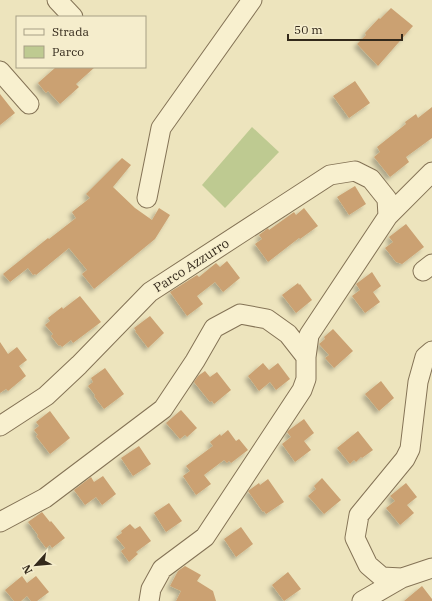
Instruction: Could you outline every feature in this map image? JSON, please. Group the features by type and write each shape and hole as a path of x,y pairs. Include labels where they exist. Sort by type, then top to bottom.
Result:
{"street":[{"path":"57,0 72,16"},
{"path":"147,198 161,128 252,0"},
{"path":"0,71 29,104"},
{"name":"Parco Azzurro","path":"0,426 46,396 79,365 150,292 330,175 355,171 371,179 387,198 388,216"},
{"path":"149,601 150,589 162,569 205,537 302,390 306,378 306,357 309,335 388,216 432,172"},
{"path":"0,522 45,498 163,409 214,328 240,314 267,319 288,334 306,357"},
{"path":"402,578 382,577 372,569 368,565 355,538 359,515 404,459 410,449 418,382 425,357 432,351"},
{"path":"362,601 402,578 432,568"}],"green space":[{"path":"252,127 279,152 225,208 202,185"}],"building":[{"path":"391,8 413,26 378,66 357,44 379,18 380,19"},
{"path":"55,68 94,68 76,84 79,87 60,104 48,91 46,93 38,83"},
{"path":"355,81 370,103 349,118 333,96"},
{"path":"0,94 15,113 0,125"},
{"path":"432,107 432,138 406,157 409,162 390,177 374,157 380,152 377,147 416,114 418,118"},
{"path":"122,158 131,165 113,187 135,208 152,220 159,208 170,215 155,239 94,289 82,274 87,270 69,248 36,275 33,275 28,268 10,282 3,274 76,218 72,212 90,198 86,194"},
{"path":"355,186 366,204 349,215 337,197"},
{"path":"304,208 318,226 300,239 299,238 268,262 255,244 262,239 259,235 268,228 269,230 294,212 296,215"},
{"path":"406,224 424,247 402,264 396,262 385,248 393,242 389,237"},
{"path":"227,261 240,278 223,292 215,282 197,296 203,304 187,316 170,292 197,275 199,277 216,263 220,267"},
{"path":"372,272 381,286 373,292 380,302 365,313 352,296 360,290 356,284"},
{"path":"298,283 312,300 296,313 282,295"},
{"path":"80,296 101,322 73,343 71,340 62,347 60,345 59,346 51,336 53,334 45,325 50,321 48,318"},
{"path":"150,316 164,333 148,348 134,328"},
{"path":"333,329 353,351 334,368 325,358 329,355 319,344"},
{"path":"0,342 8,354 17,347 27,360 19,366 26,376 8,391 6,389 0,393"},
{"path":"263,363 269,370 278,363 290,379 276,390 270,382 259,391 248,376"},
{"path":"105,368 124,394 104,409 88,386 93,382 91,378"},
{"path":"205,371 210,377 217,372 231,390 214,404 212,401 210,402 194,382 198,376"},
{"path":"381,381 394,398 379,411 365,394"},
{"path":"181,410 197,428 187,437 185,435 180,439 166,423"},
{"path":"50,411 70,438 50,454 36,436 38,435 34,430 39,426 36,422"},
{"path":"304,419 314,433 304,441 311,450 295,462 282,444 291,437 287,432"},
{"path":"228,430 236,441 239,439 248,450 231,463 229,461 227,463 224,460 204,475 211,484 196,495 183,476 190,471 186,466 213,446 210,442"},
{"path":"358,431 373,450 362,458 361,457 356,462 354,460 350,464 337,448"},
{"path":"139,446 151,464 133,476 121,458"},
{"path":"103,476 116,494 102,505 96,497 85,505 74,490 91,477 94,482"},
{"path":"322,478 341,500 324,514 308,496 316,489 314,486"},
{"path":"268,479 284,502 266,514 248,491 259,483 260,485"},
{"path":"406,483 417,497 407,505 414,513 400,525 386,508 395,501 390,496"},
{"path":"169,503 182,521 166,532 154,513"},
{"path":"42,512 65,538 52,548 50,545 46,548 28,522"},
{"path":"130,524 135,529 140,526 151,541 136,552 138,554 129,562 121,551 125,548 116,537"},
{"path":"241,527 253,544 236,557 224,539"},
{"path":"185,566 201,575 197,581 213,591 216,601 176,601 181,591 170,586 178,571"},
{"path":"288,572 301,589 284,601 272,585"},
{"path":"22,576 27,583 36,576 49,592 37,601 31,601 27,596 21,601 14,601 5,590"},
{"path":"422,586 432,601 404,601"}]}
